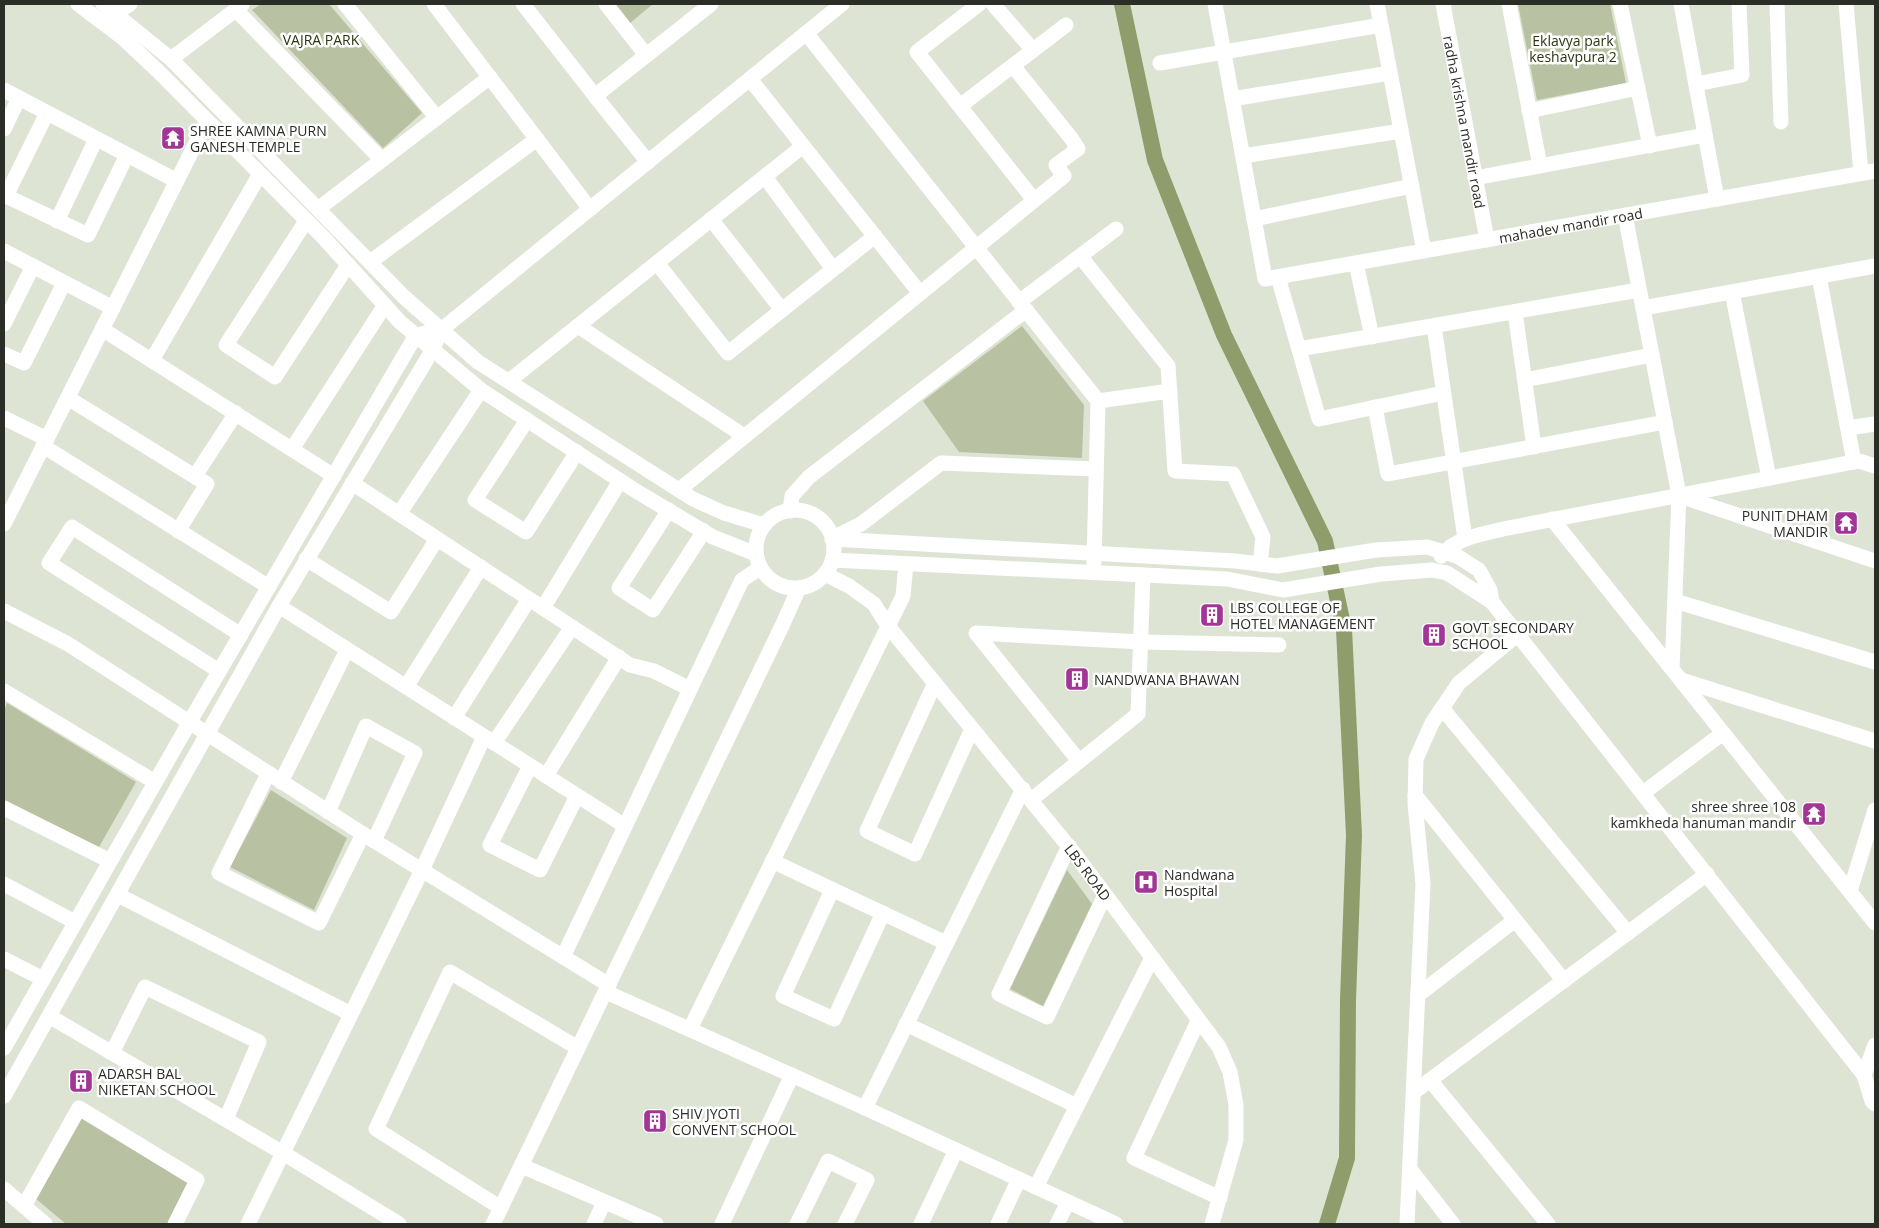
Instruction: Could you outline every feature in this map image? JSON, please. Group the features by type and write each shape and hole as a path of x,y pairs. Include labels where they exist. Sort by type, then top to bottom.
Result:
{"street":[{"path":"78,4 123,38 208,121 385,305 416,335 481,390 620,481 758,561 770,580 784,587 799,588 814,584 829,567 832,539 829,531 819,519 806,512 790,511 776,515 764,525 757,538 758,561 742,580 562,957"},
{"path":"103,4 171,59 404,297 478,362 693,499 724,513 764,525"},
{"path":"116,14 130,4"},
{"path":"346,4 437,118"},
{"path":"434,4 590,209"},
{"path":"523,4 648,162"},
{"path":"606,4 646,55"},
{"path":"595,96 711,4"},
{"path":"4,1096 279,606 432,349 441,330 842,4"},
{"path":"979,4 917,52 1034,200"},
{"path":"993,4 1033,50"},
{"path":"1215,4 1254,218 1272,278 1299,349 1319,419 1443,393"},
{"path":"1377,4 1424,251"},
{"name":"radha krishna mandir road","path":"1443,4 1486,240"},
{"path":"1509,4 1540,166"},
{"path":"1620,4 1650,146"},
{"path":"1681,4 1717,199"},
{"path":"1696,84 1742,75 1739,4"},
{"path":"1777,4 1781,122"},
{"path":"1846,4 1868,172"},
{"path":"171,59 240,7 382,160"},
{"path":"1160,63 1381,25"},
{"path":"960,106 1066,26"},
{"path":"806,33 1098,401 1094,572"},
{"path":"679,490 975,246 1064,176 1056,165 1078,149 1013,66"},
{"path":"1232,99 1390,73"},
{"path":"318,209 490,77"},
{"path":"750,79 919,292"},
{"path":"1529,111 1638,88"},
{"path":"4,90 177,181"},
{"path":"4,129 19,98"},
{"path":"47,113 5,195 88,235 127,155"},
{"path":"4,524 208,121"},
{"path":"1243,156 1401,131"},
{"path":"1475,178 1705,135"},
{"path":"57,221 96,139"},
{"path":"370,262 537,139"},
{"path":"509,381 803,146"},
{"name":"mahadev mandir road","path":"1272,278 1868,172"},
{"path":"152,360 260,174"},
{"path":"765,177 833,269"},
{"path":"1254,218 1412,186"},
{"path":"1625,215 1679,495 1675,601 1676,675"},
{"path":"711,219 782,310"},
{"path":"306,221 226,345 275,377 348,265"},
{"path":"790,511 792,496 809,477 1023,306 1080,256 1116,228"},
{"path":"657,263 728,353 875,236"},
{"path":"4,251 113,308"},
{"path":"1080,256 1168,366 1174,470 1234,474 1263,537 1260,564"},
{"path":"1356,263 1372,337"},
{"path":"4,324 33,266"},
{"path":"1643,308 1875,266"},
{"path":"1819,276 1854,462"},
{"path":"4,354 24,364 64,283"},
{"path":"1299,349 1639,290"},
{"path":"1732,292 1769,478"},
{"path":"292,449 385,305"},
{"path":"1515,312 1534,447"},
{"path":"578,326 744,436"},
{"path":"1434,326 1465,539"},
{"path":"102,329 334,476"},
{"path":"4,1048 189,722 416,335 441,330"},
{"path":"1525,380 1652,355"},
{"path":"400,514 481,390"},
{"path":"1098,401 1170,391"},
{"path":"68,398 208,484 178,530"},
{"path":"1375,407 1388,474 1665,422"},
{"path":"195,476 236,414"},
{"path":"4,418 268,587"},
{"path":"527,420 475,500 526,532 577,452"},
{"path":"1848,428 1875,424"},
{"path":"1432,570 1444,552 1465,539 1503,529 1859,461 1875,466"},
{"path":"832,539 861,524 941,463 1096,469"},
{"path":"543,608 620,481"},
{"path":"352,483 630,665 654,671 690,689"},
{"path":"1679,495 1875,561"},
{"path":"669,510 619,588 653,610 704,531"},
{"path":"1552,520 1875,923"},
{"path":"219,671 50,563 72,527 241,635"},
{"path":"306,559 391,612 437,539"},
{"path":"832,539 1235,561 1278,566 1376,550 1427,546 1457,556 1479,570 1490,590 1492,602"},
{"path":"829,567 906,564 1094,572 1228,579 1283,590 1381,574 1432,570 1448,573 1492,602 1706,874 1870,1078"},
{"path":"690,1030 903,596 906,564"},
{"path":"406,687 481,567"},
{"name":"LBS ROAD","path":"829,567 849,586 874,604 888,626 1069,846 1219,1047 1230,1072 1236,1105 1236,1140 1212,1224"},
{"path":"865,1108 946,944 1027,794 1079,761 1138,714 1143,575"},
{"path":"493,1224 799,588"},
{"path":"454,718 529,599"},
{"path":"1675,601 1875,662"},
{"path":"279,606 625,826"},
{"path":"4,611 68,644 368,838 562,957 607,988 690,1030 865,1108 1116,1224"},
{"path":"248,1224 422,870 489,740 572,627"},
{"path":"1079,761 976,633 1140,642 1279,645"},
{"path":"1407,1224 1423,884 1415,795 1416,759 1432,723 1458,683 1517,635"},
{"path":"281,782 347,650"},
{"path":"546,776 619,657"},
{"path":"1676,675 1875,740"},
{"path":"935,683 867,831 915,854 972,729"},
{"path":"4,691 155,782"},
{"path":"1442,708 1628,933"},
{"path":"268,774 219,873 319,923 415,753 366,726 328,812"},
{"path":"1643,793 1723,733"},
{"path":"530,766 490,845 540,870 577,796"},
{"path":"1415,795 1564,980"},
{"path":"4,808 110,861"},
{"path":"1850,891 1875,810"},
{"path":"1069,846 998,994 1047,1017 1105,895"},
{"path":"772,861 946,944"},
{"path":"1414,1092 1706,874"},
{"path":"4,884 75,922"},
{"path":"832,890 783,996 834,1019 883,914"},
{"path":"118,894 351,1014"},
{"path":"1418,994 1515,920"},
{"path":"1036,1187 1152,958"},
{"path":"4,959 43,979"},
{"path":"502,1208 376,1130 450,972 578,1048"},
{"path":"112,1053 145,987 259,1042 226,1119"},
{"path":"49,1016 226,1119 399,1224"},
{"path":"1198,1020 1134,1158 1220,1198"},
{"path":"906,1024 1077,1106"},
{"path":"1875,1045 1870,1078 1872,1100 1875,1104"},
{"path":"722,1224 792,1075"},
{"path":"1430,1080 1548,1224"},
{"path":"24,1206 79,1108 197,1180 175,1224"},
{"path":"921,1224 956,1150"},
{"path":"797,1224 828,1161 867,1180 845,1224"},
{"path":"522,1166 656,1224"},
{"path":"1410,1169 1454,1224"},
{"path":"998,1224 1019,1179"},
{"path":"4,1189 45,1224"},
{"path":"594,1224 604,1202"},
{"path":"1057,1224 1068,1202"}],"green space":[{"name":"VAJRA PARK","path":"261,4 329,4 422,113 383,148 252,10"},
{"path":"614,4 653,4 630,23"},
{"name":"Eklavya park keshavpura 2","path":"1518,4 1610,4 1626,83 1537,100"},
{"path":"1022,326 1084,405 1082,458 959,452 923,401"},
{"path":"7,703 136,782 99,847 4,801 4,711"},
{"path":"271,790 347,838 314,910 230,867"},
{"path":"1067,870 1092,904 1043,1006 1010,989"},
{"path":"81,1118 190,1182 170,1224 66,1224 35,1198"}],"waterway":[{"path":"1122,4 1155,160 1224,335 1325,541 1344,629 1354,835 1348,1000 1347,1158 1327,1224"}],"place":[{"name":"SHREE KAMNA PURN GANESH TEMPLE","path":"173,138"},
{"name":"PUNIT DHAM MANDIR","path":"1846,523"},
{"name":"LBS COLLEGE OF HOTEL MANAGEMENT","path":"1212,615"},
{"name":"GOVT SECONDARY SCHOOL","path":"1434,635"},
{"name":"NANDWANA BHAWAN","path":"1077,679"},
{"name":"shree shree 108 kamkheda hanuman mandir","path":"1814,814"},
{"name":"Nandwana Hospital","path":"1146,882"},
{"name":"ADARSH BAL NIKETAN SCHOOL","path":"81,1081"},
{"name":"SHIV JYOTI CONVENT SCHOOL","path":"655,1121"}]}
